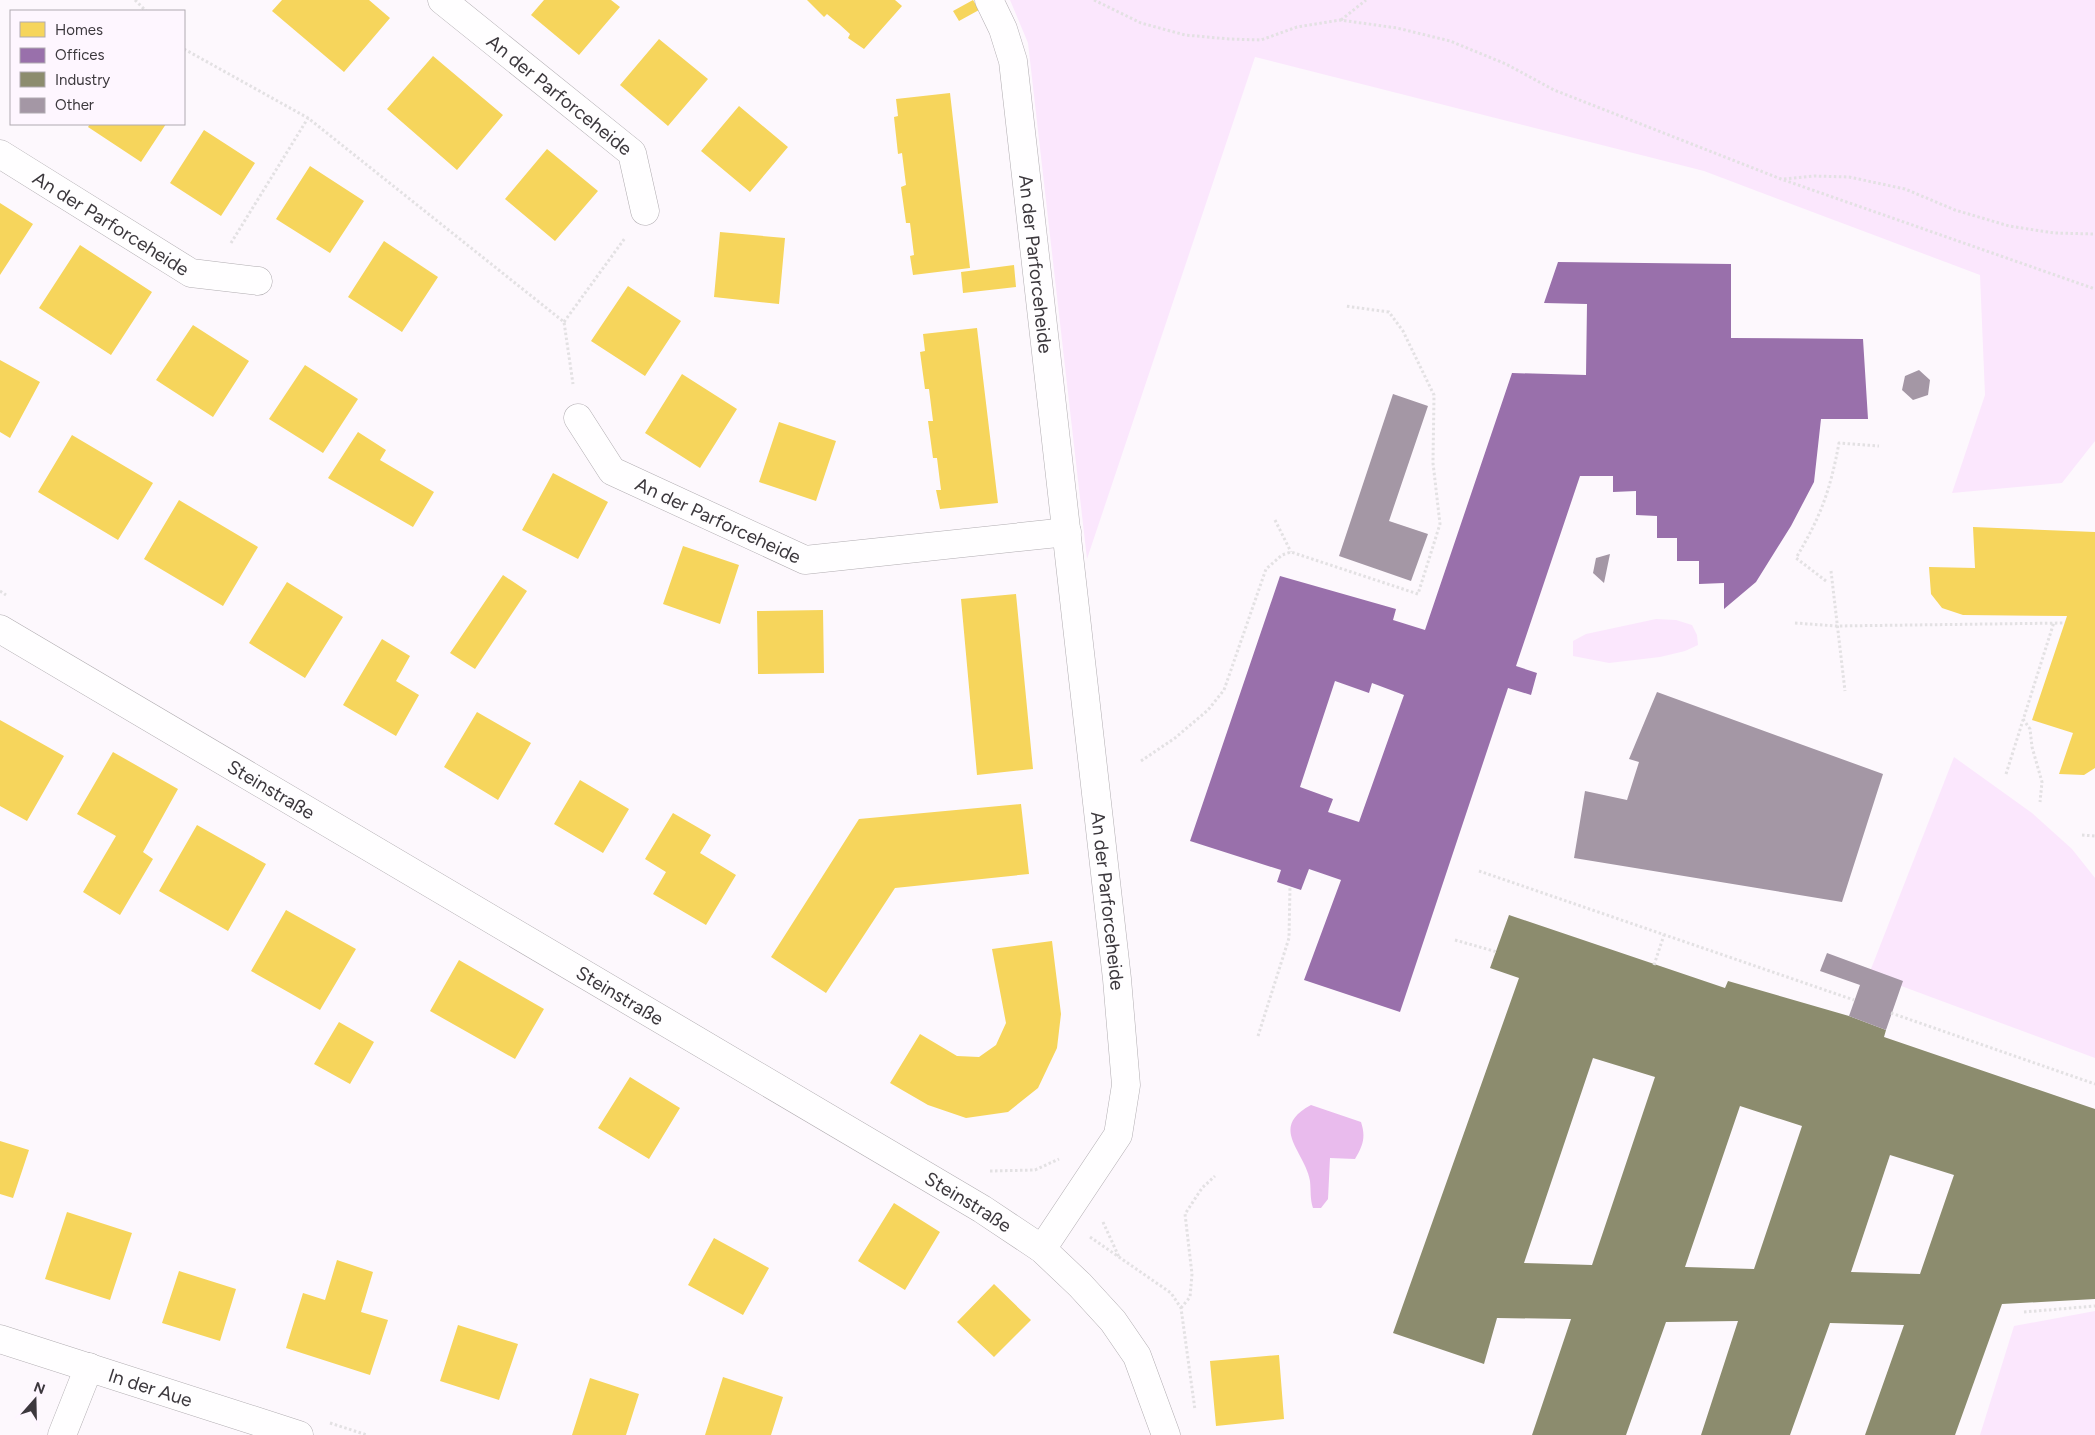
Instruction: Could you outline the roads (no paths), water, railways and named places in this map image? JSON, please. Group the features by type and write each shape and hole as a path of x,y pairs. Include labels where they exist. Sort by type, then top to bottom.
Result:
{"street":[{"name":"An der Parforceheide","path":"442,0 632,152 644,211"},
{"name":"An der Parforceheide","path":"990,0 1003,29 1012,61 1117,979 1126,1085 1118,1135 1042,1248"},
{"name":"An der Parforceheide","path":"0,154 191,273 258,281"},
{"name":"An der Parforceheide","path":"578,418 612,471 804,560 1067,532"},
{"name":"Steinstraße","path":"0,629 974,1204 1042,1248 1080,1285 1113,1322 1137,1356 1166,1435"},
{"name":"In der Aue","path":"0,1339 299,1435"},
{"path":"62,1435 89,1367"}]}
